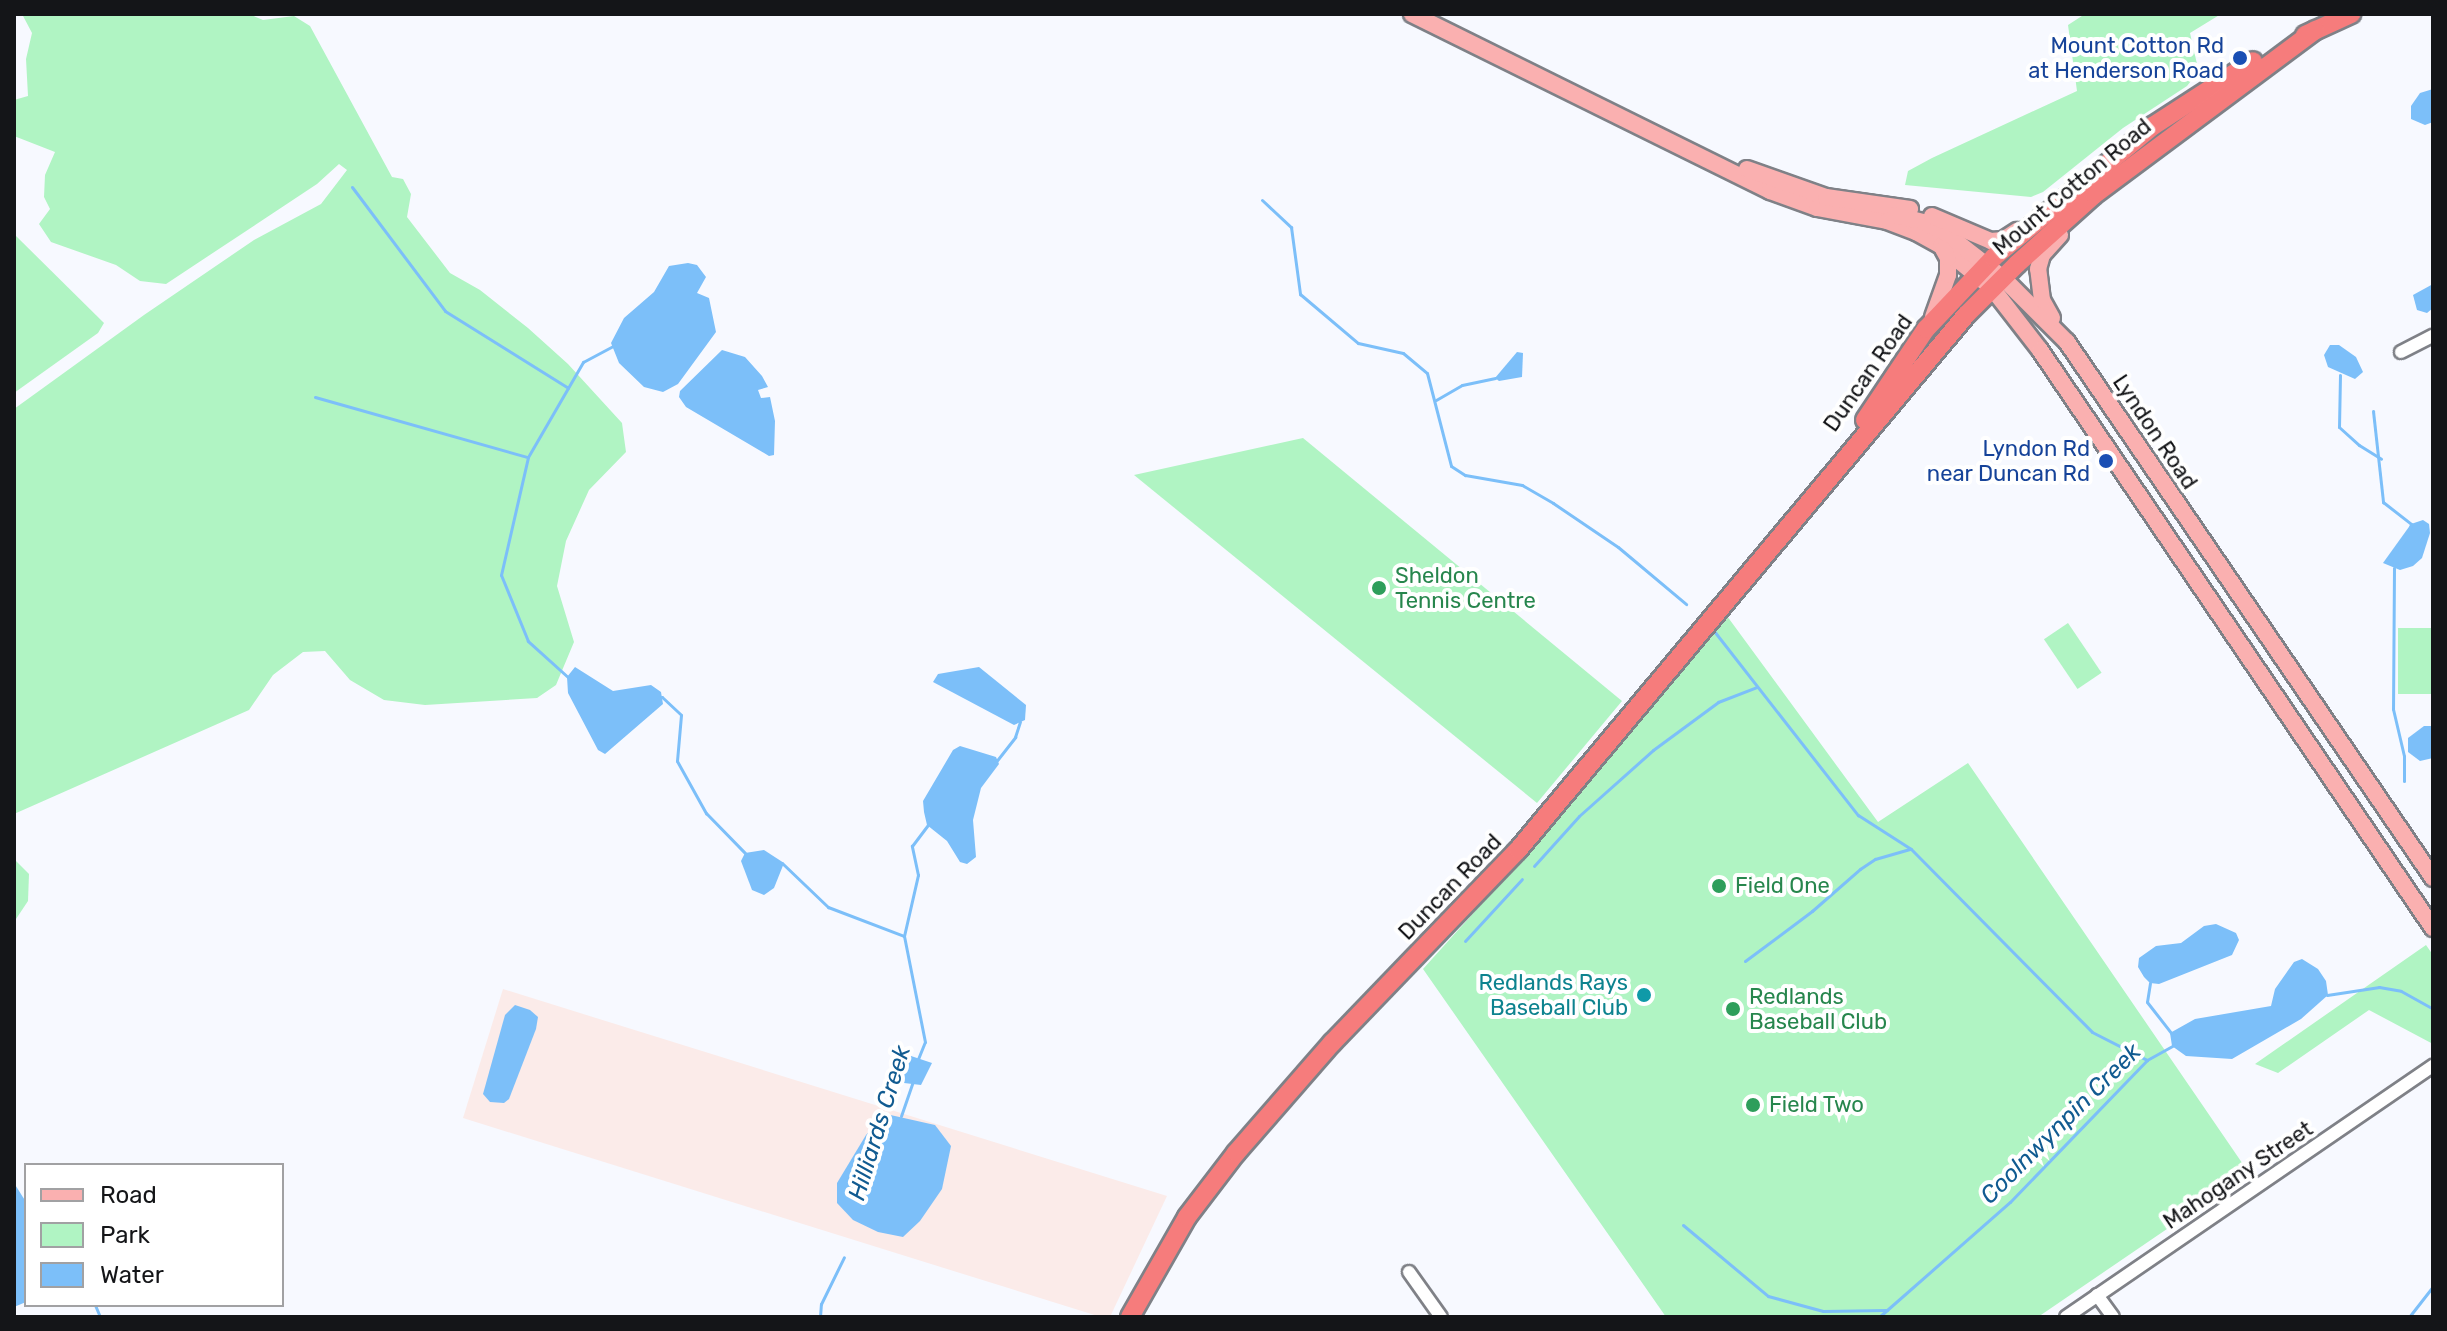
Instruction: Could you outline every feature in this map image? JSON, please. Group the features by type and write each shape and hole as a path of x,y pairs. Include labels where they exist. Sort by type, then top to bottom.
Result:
{"highway":[{"name":"Mount Cotton Road","path":"2189,99 2262,55 2345,15"},
{"name":"Mount Cotton Road","path":"1998,283 2071,215 2158,145 2315,30"},
{"name":"Duncan Road","path":"1813,494 1926,329 1982,270 2079,184 2189,99"},
{"name":"Duncan Road","path":"1130,1317 1187,1217 1236,1153 1332,1043 1518,850 1813,494 1998,283"}],"main road":[{"name":"Mount Cotton Road","path":"1412,14 1678,142 1723,160 1811,193 1917,210 1996,241 2010,237 2142,128 2189,99"},
{"name":"Mount Cotton Road","path":"1678,142 1727,170 1796,201 1902,226 1982,270 1998,283"},
{"path":"2067,342 2042,300 2038,275 2042,255 2158,145"},
{"path":"1723,160 1811,199 1923,222 1944,232 1982,270"},
{"path":"1926,329 1939,305 1948,275 1948,258 1941,246"},
{"path":"1998,283 2115,464 2433,928"},
{"name":"Lyndon Road","path":"1998,283 2067,342 2433,878"},
{"path":"2115,464 2139,448"}],"street":[{"path":"2401,352 2433,336"},
{"name":"Mahogany Street","path":"2066,1317 2433,1066"},
{"path":"1409,1272 1441,1317"},
{"path":"2097,1295 2113,1317"}],"shaded area":[{"path":"503,989 1167,1196 1110,1317 1101,1317 463,1118"}],"green space":[{"path":"22,14 249,14 263,20 294,16 310,26 392,177 403,179 411,194 407,217 450,273 480,290 528,328 568,364 622,423 626,452 589,490 566,541 557,586 574,642 556,685 537,698 425,705 384,700 350,680 325,651 303,652 273,675 249,710 14,814 14,409 254,240 321,204 347,170 339,164 317,184 166,284 140,281 116,265 51,242 39,224 50,209 44,197 45,175 55,152 14,136 14,100 28,96 26,59 32,33"},
{"path":"2085,14 2221,14 2190,33 2197,64 2195,76 2187,86 2123,128 2043,192 2031,197 1905,185 1908,171 2077,91 2068,25"},
{"path":"14,234 104,323 98,333 14,393"},
{"name":"Sheldon Tennis Centre","path":"1303,438 1622,701 1537,803 1134,475"},
{"name":"Redlands Baseball Club","path":"1727,616 1878,822 1968,763 2249,1173 2038,1317 1666,1317 1423,969 1532,848"},
{"path":"2068,623 2102,673 2078,689 2044,639"},
{"path":"2398,628 2433,628 2433,694 2398,694"},
{"path":"14,859 29,874 28,901 14,922"},
{"path":"2426,945 2433,955 2433,1044 2369,1010 2278,1073 2255,1064"}],"water":[{"path":"2433,89 2433,122 2425,125 2411,119 2411,106 2420,93"},
{"path":"697,265 706,277 697,293 709,298 716,332 678,384 663,392 644,387 619,363 611,343 624,318 654,292 669,266"},
{"path":"2433,284 2433,308 2427,313 2417,310 2413,295"},
{"path":"2330,345 2339,345 2356,357 2363,372 2355,379 2328,367 2324,355"},
{"path":"722,350 745,357 768,387 758,390 761,398 770,397 775,421 774,455 769,456 686,407 679,397 680,391"},
{"path":"1517,352 1523,353 1522,377 1499,381 1495,378"},
{"path":"2423,520 2429,524 2430,533 2422,558 2413,566 2400,570 2383,563 2411,524"},
{"path":"575,667 613,691 651,685 661,692 663,704 605,754 598,750 568,693 567,677"},
{"path":"979,667 1026,705 1025,720 1014,725 933,682 938,674"},
{"path":"2424,726 2433,726 2433,758 2420,761 2408,752 2408,738"},
{"path":"960,746 996,757 999,764 981,788 973,820 976,857 967,864 960,862 947,841 927,825 923,801 953,750"},
{"path":"764,850 784,863 774,888 764,895 752,890 741,861 745,853"},
{"path":"2216,924 2236,933 2239,940 2232,955 2159,984 2150,983 2144,977 2138,967 2139,958 2156,946 2181,943 2204,926"},
{"path":"2302,959 2318,969 2326,981 2328,995 2301,1019 2232,1059 2186,1056 2172,1046 2170,1033 2195,1019 2271,1006 2275,989 2294,962"},
{"path":"515,1005 530,1010 538,1017 536,1029 509,1099 504,1103 490,1102 483,1094 505,1015"},
{"path":"911,1056 932,1063 921,1085 904,1083 898,1070"},
{"path":"886,1114 935,1125 951,1146 942,1189 920,1221 903,1237 878,1232 853,1220 837,1203 837,1183 866,1135"},
{"path":"14,1183 24,1199 24,1303 14,1307"}],"waterway":[{"path":"352,187 445,311 568,388"},
{"path":"1262,200 1291,227 1300,294 1358,343 1403,353 1427,373 1451,466 1465,475 1522,485 1553,503 1618,547 1686,604"},
{"path":"570,679 528,641 501,575 528,457 583,362 613,346"},
{"path":"2340,375 2339,427 2381,459"},
{"path":"1436,400 1462,385 1495,378"},
{"path":"315,397 527,457"},
{"path":"2373,411 2383,502 2411,524 2410,528"},
{"path":"2394,568 2393,709 2404,756 2404,781"},
{"path":"1714,631 1858,815 1911,849 2092,1032 2147,1060"},
{"path":"1534,866 1579,816 1653,750 1718,702 1757,687"},
{"name":"Hilliards Creek","path":"658,698 662,697 681,715 677,761 706,813 745,853"},
{"name":"Hilliards Creek","path":"995,763 1015,737 1020,722"},
{"name":"Hilliards Creek","path":"918,1059 925,1042 904,936 918,875 912,846 928,825"},
{"path":"1745,961 1812,911 1860,869 1875,859 1911,849"},
{"name":"Hilliards Creek","path":"782,863 828,907 904,936"},
{"path":"1465,941 1522,879"},
{"path":"2150,983 2147,1002 2172,1034"},
{"name":"Coolnwynpin Creek","path":"2327,995 2379,987 2401,991 2433,1009"},
{"name":"Coolnwynpin Creek","path":"1879,1317 2010,1202 2147,1060 2176,1044"},
{"name":"Hilliards Creek","path":"901,1116 913,1082"},
{"path":"1683,1225 1768,1296 1823,1311 1887,1310"},
{"name":"Hilliards Creek","path":"820,1317 821,1304 844,1257"},
{"path":"2409,1317 2433,1286"},
{"name":"Hilliards Creek","path":"96,1307 100,1317"}],"place":[{"name":"Mount Cotton Rd at Henderson Road","path":"2240,58"},
{"name":"Lyndon Rd near Duncan Rd","path":"2106,461"},
{"name":"Sheldon Tennis Centre","path":"1379,588"},
{"name":"Field One","path":"1719,886"},
{"name":"Redlands Rays Baseball Club","path":"1644,995"},
{"name":"Redlands Baseball Club","path":"1733,1009"},
{"name":"Field Two","path":"1753,1105"}]}
